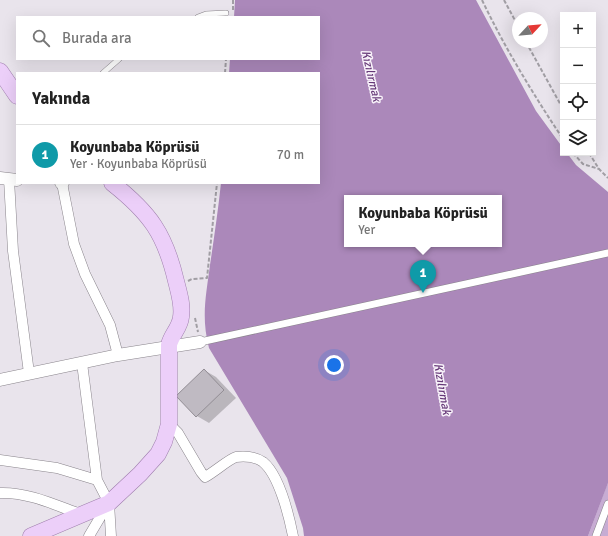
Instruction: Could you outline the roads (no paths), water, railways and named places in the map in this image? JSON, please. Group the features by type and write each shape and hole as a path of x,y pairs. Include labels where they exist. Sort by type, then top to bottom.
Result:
{"main road":[{"path":"0,71 16,95"},
{"path":"31,536 109,502 140,474 158,454 164,442 169,424 169,347 170,340 179,327 182,313 179,292 167,250 159,232 134,201 113,184"}],"street":[{"path":"9,179 13,251 29,373"},
{"path":"62,184 74,244 85,274 110,325 118,355"},
{"path":"0,380 118,355 200,342 608,253"},
{"path":"82,362 97,480 109,502 111,536"},
{"path":"169,424 178,433 205,477 235,457 250,456 262,461 271,471 284,500 293,536"},
{"path":"0,460 57,468 97,480"},
{"path":"0,493 21,494 43,500 80,514"},
{"path":"89,536 109,502"},
{"path":"596,536 608,504"}],"lane":[{"path":"201,16 206,14 226,13"},
{"path":"104,72 118,60"}],"water":[{"name":"Kızılırmak","path":"235,0 476,0 536,111 560,144 560,156 569,156 576,165 608,192 608,483 588,536 304,536 303,528 287,478 209,348 205,326 205,306 221,184 320,184 320,72 229,72 230,60 320,60 320,16 234,16"}],"place":[{"name":"Koyunbaba Köprüsü","path":"423,293"}]}
